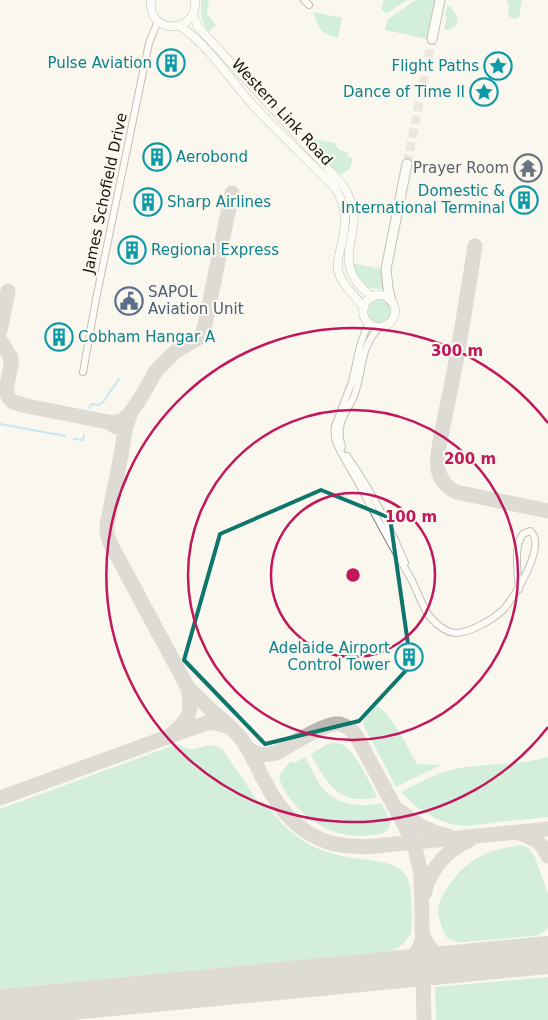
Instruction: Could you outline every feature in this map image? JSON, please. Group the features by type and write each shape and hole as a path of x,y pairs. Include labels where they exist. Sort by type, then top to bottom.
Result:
{"main road":[{"path":"432,40 440,0"},
{"path":"391,301 386,269 407,164"}],"street":[{"path":"151,0 152,13 158,21 168,26 180,26 185,23 193,14 195,0"},
{"name":"Western Link Road","path":"193,14 198,27 342,184 351,200 354,216 348,252 350,266 358,285 373,297"},
{"name":"James Schofield Drive","path":"83,372 98,289 149,42 158,21"},
{"name":"Western Link Road","path":"180,26 202,44 253,104 335,188 344,205 345,218 338,270 343,281 364,308"},
{"path":"383,296 394,305 395,315 385,326 376,327 368,323 364,315 366,303 373,297 383,296"},
{"path":"368,323 360,346 352,382 335,426 334,437 430,617 443,629 455,633 476,627 496,616 513,599 519,589 526,577 536,546 536,538 530,532 523,534 518,543 519,589"},
{"path":"380,327 366,346 355,394 340,424 340,439 343,449 367,486 394,537 409,576"}],"highlighted area":[{"path":"321,490 390,518 411,665 359,721 265,744 184,660 220,534"}],"green space":[{"path":"201,0 209,0 207,14 216,25 208,32 201,13"},
{"path":"384,0 407,0 388,13 385,13 381,9"},
{"path":"416,0 437,0 427,39 385,30 388,19"},
{"path":"506,0 522,0 519,17 516,19 508,15 509,7"},
{"path":"447,5 451,7 458,18 457,24 449,30 444,29"},
{"path":"313,12 342,18 338,38 321,29"},
{"path":"304,137 335,143 338,149 348,152 347,157 353,158 350,169 339,174"},
{"path":"352,263 376,268 382,267 383,289 370,288 362,283 356,275"},
{"path":"380,299 389,302 392,311 389,320 380,323 371,320 368,311 371,302"},
{"path":"375,704 394,724 417,764 441,765 396,787 363,724 366,711"},
{"path":"331,742 343,745 353,754 377,797 353,799 336,790 329,783 311,754"},
{"path":"177,744 189,749 213,745 223,750 259,803 263,801 282,823 302,840 325,851 377,861 402,871 408,879 411,893 412,928 408,938 401,946 392,951 0,989 0,809"},
{"path":"305,757 320,785 332,797 356,805 381,803 389,819 388,830 378,835 347,835 323,827 306,816 290,799 280,780 280,775 287,765 292,761 294,763"},
{"path":"548,757 548,817 456,825 426,813 401,792 432,776 457,768 518,763"},
{"path":"522,845 528,848 535,857 548,894 548,928 539,935 532,936 463,942 448,938 443,929 438,910 441,899 452,881 478,857"},
{"path":"548,977 548,1020 436,1020 435,987"}],"waterway":[{"path":"89,408 92,404 99,405 103,402 119,379"},
{"path":"0,424 65,436"},
{"path":"74,439 83,440 84,435"}],"taxiway":[{"path":"108,422 118,422 128,415 156,371 176,351 200,337 203,332 232,193"},
{"path":"475,246 438,450 439,473 444,482 456,492 548,511"},
{"path":"0,331 8,291"},
{"path":"0,340 11,358 6,391 13,402 108,422 116,427"},
{"path":"131,412 125,430 107,533 110,543 188,688 190,704 188,716 181,726 168,737"},
{"path":"188,688 240,737 284,811 300,827 320,839 339,845 365,847 548,829"},
{"path":"0,798 206,723 218,723 229,727"},
{"path":"247,748 261,754 276,753 308,735 334,724 346,726 356,736 414,843 421,875 424,1020"},
{"path":"400,811 422,827 448,836"},
{"path":"519,833 536,841 543,847 548,856"},
{"path":"424,894 431,876 441,860 455,848 471,839"},
{"path":"423,935 428,946 436,954 456,963"},
{"path":"395,969 412,958 422,940"},
{"path":"543,955 548,952"}],"runway":[{"path":"0,1008 548,955"}],"tunnel":[{"path":"407,164 432,39"}],"place":[{"name":"Pulse Aviation","path":"171,63"},
{"name":"Flight Paths","path":"498,66"},
{"name":"Dance of Time II","path":"484,92"},
{"name":"Aerobond","path":"157,157"},
{"name":"Prayer Room","path":"528,168"},
{"name":"Domestic & International Terminal","path":"524,200"},
{"name":"Sharp Airlines","path":"148,202"},
{"name":"Regional Express","path":"132,250"},
{"name":"SAPOL Aviation Unit","path":"129,301"},
{"name":"Cobham Hangar A","path":"59,337"},
{"name":"Adelaide Airport Control Tower","path":"409,657"}]}
